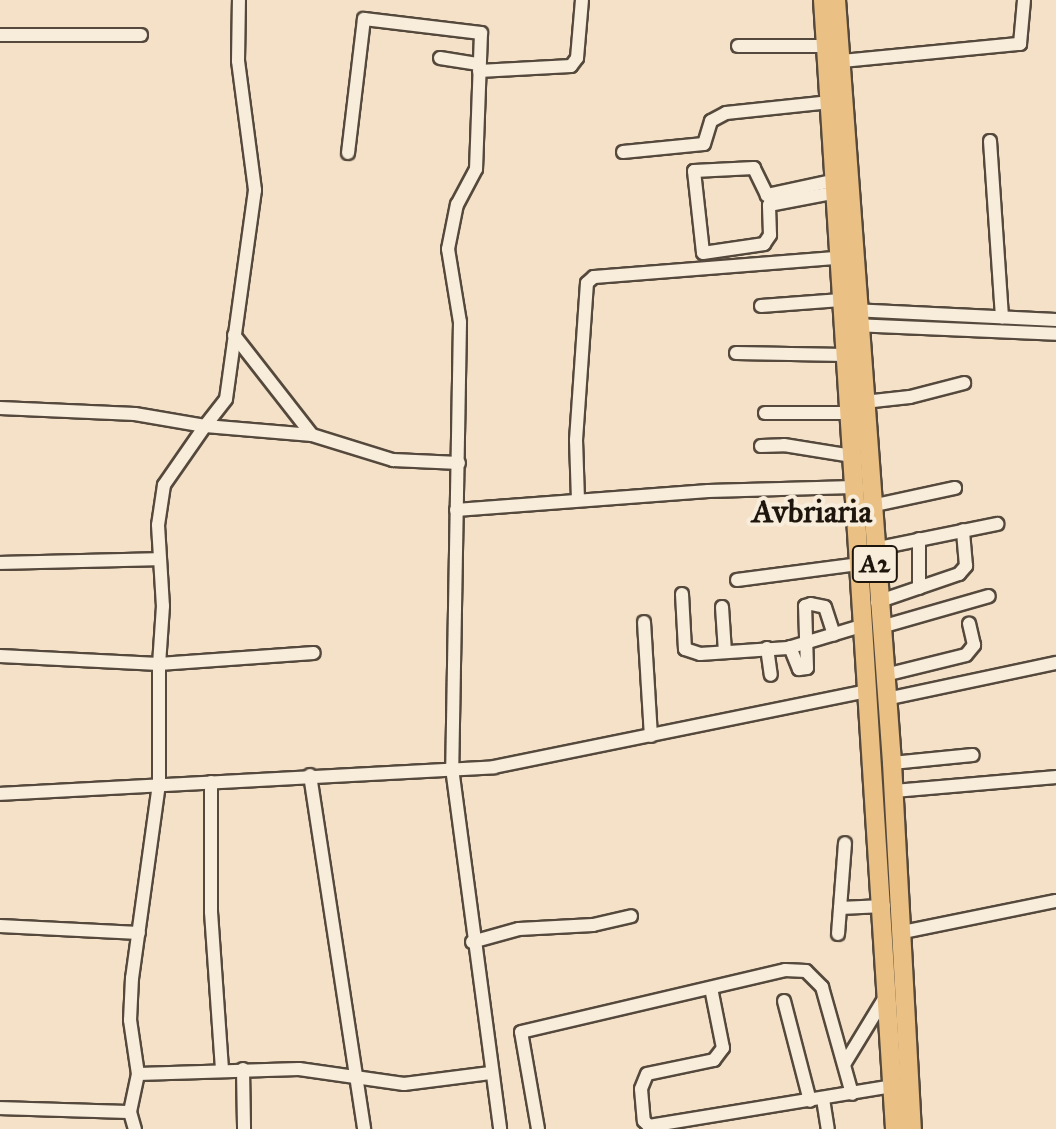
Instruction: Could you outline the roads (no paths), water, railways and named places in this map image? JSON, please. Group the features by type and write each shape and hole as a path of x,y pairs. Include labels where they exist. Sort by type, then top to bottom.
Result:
{"highway":[{"name":"A2","path":"823,0 838,258 848,314 845,355 871,506 874,549 877,602 872,626 878,695 895,1129"},
{"name":"A2","path":"836,0 842,61 848,314 856,407 852,456 858,564 885,675 878,695 892,763 912,1129"}],"street":[{"path":"135,1129 130,1112 138,1074 130,1020 159,784 159,559 164,485 226,399 255,190 238,61 239,0"},
{"path":"440,58 479,68 571,66 577,58 582,0"},
{"path":"842,61 1020,44 1024,0"},
{"path":"348,153 364,19 478,31 483,40 479,68 476,169 457,204 448,249 460,322 452,768 472,942 500,1129"},
{"path":"0,35 141,35"},
{"path":"738,46 827,46"},
{"path":"623,152 704,144 711,121 726,113 830,102"},
{"path":"990,141 1002,318"},
{"path":"754,168 767,195 836,186 772,203 770,235 764,244 703,253 694,171 754,168"},
{"path":"578,500 576,440 587,283 594,277 838,258"},
{"path":"761,306 1056,334"},
{"path":"848,314 1056,320"},
{"path":"234,335 312,435"},
{"path":"736,353 845,355"},
{"path":"765,413 856,407 964,383"},
{"path":"0,408 135,414 205,426 312,435 393,460 459,463"},
{"path":"761,446 784,445 852,456"},
{"path":"456,510 578,500 854,487"},
{"path":"871,506 955,488"},
{"path":"874,549 997,524"},
{"path":"877,602 959,574 966,566 963,530"},
{"path":"919,539 919,588"},
{"path":"0,563 159,559"},
{"path":"737,580 858,564"},
{"path":"682,594 685,649 725,652 790,647 989,596"},
{"path":"790,647 793,661 802,670 810,665 805,606 819,603 825,607 834,635"},
{"path":"722,607 725,652"},
{"path":"644,622 651,736"},
{"path":"885,675 966,655 974,645 969,624"},
{"path":"767,648 771,675"},
{"path":"0,656 159,664 314,653"},
{"path":"0,794 452,768 539,760 651,736 1056,663"},
{"path":"892,763 973,755"},
{"path":"310,775 364,1129"},
{"path":"894,791 1056,777"},
{"path":"211,782 211,912 222,1068"},
{"path":"838,934 845,843"},
{"path":"903,932 1056,901"},
{"path":"840,908 884,906"},
{"path":"472,942 519,929 593,925 631,916"},
{"path":"0,926 139,933"},
{"path":"538,1129 521,1032 785,970 806,971 822,987 852,1094"},
{"path":"711,988 723,1048 714,1060 647,1074 641,1089 644,1121 658,1126 894,1086"},
{"path":"845,1063 889,991"},
{"path":"784,1001 828,1129"},
{"path":"138,1074 222,1068 299,1069 404,1084 490,1073"},
{"path":"243,1069 244,1129"},
{"path":"0,1108 130,1112"}],"district":[{"name":"Avbriaria","path":"812,512"}]}
